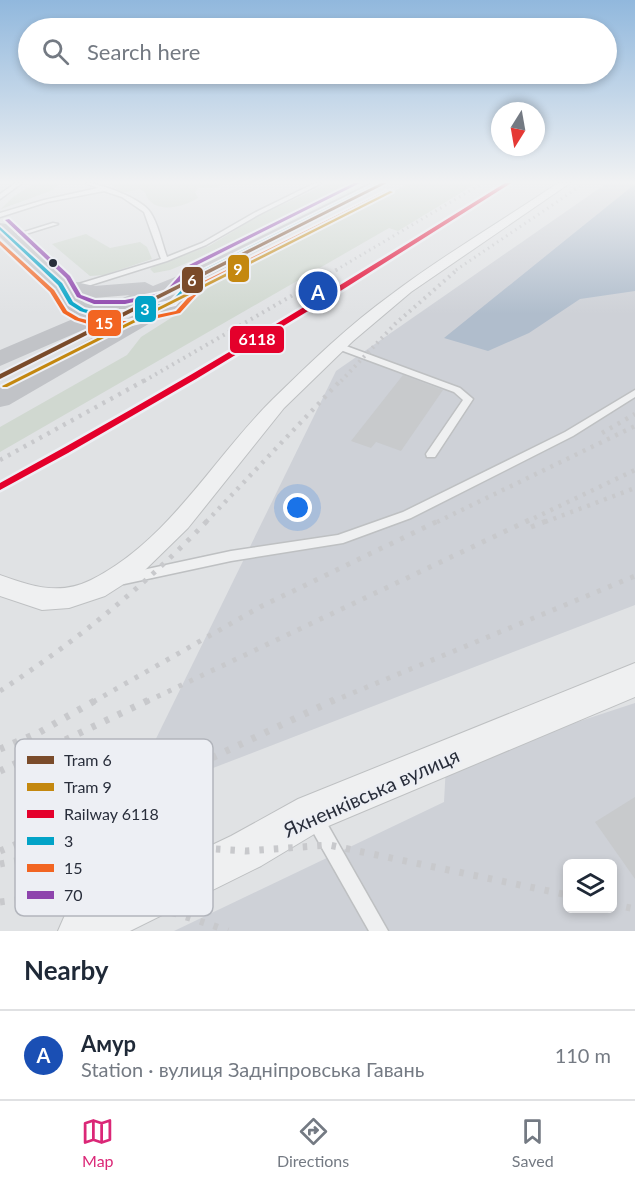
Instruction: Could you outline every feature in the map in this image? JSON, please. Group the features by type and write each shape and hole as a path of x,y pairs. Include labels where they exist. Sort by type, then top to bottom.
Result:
{"main road":[{"path":"0,359 37,341 197,275 295,226"},
{"path":"5,232 68,292 82,310 104,314 126,313 173,303"},
{"path":"68,292 142,288 197,275"},
{"path":"0,399 173,303 197,275"},
{"path":"37,341 67,314 68,292"},
{"path":"79,356 94,339 102,325 104,314"}],"street":[{"path":"0,585 22,596 61,601 78,597 112,581 152,550 202,497 249,436 338,346 394,298 500,226"},
{"name":"Яхненківська вулиця","path":"213,867 312,813 635,680"},
{"name":"Яхненківська вулиця","path":"81,931 112,916"}],"lane":[{"path":"5,232 40,226"},
{"path":"153,226 165,260"},
{"path":"68,292 165,260 222,236 237,226"},
{"path":"338,346 457,390 468,399 431,454"},
{"path":"112,581 231,556 339,540 407,515 569,434 635,393"},
{"path":"312,813 379,931"}],"shaded area":[{"path":"241,226 263,226 170,270 154,273 150,269 154,266 209,246"},
{"path":"324,226 405,226 398,231 389,228 0,452 0,427 127,355 141,337 182,311 208,288"},
{"path":"544,226 635,226 635,605 213,768 213,739 156,739 336,371"},
{"path":"86,234 110,248 140,242 147,247 152,259 104,275 90,276 52,244"},
{"path":"635,703 635,931 174,931 205,916 213,916 213,912 444,802 446,765"}],"water":[{"path":"582,226 635,226 635,291 580,299 529,333 488,351 444,338"}],"building":[{"path":"403,375 443,390 401,451 376,442 371,448 351,441"},
{"path":"635,797 635,879 595,822"}],"railway":[{"path":"336,270 410,226"},
{"path":"456,270 521,226"},
{"path":"144,381 338,269"},
{"path":"341,381 395,324 458,269"},
{"path":"0,460 147,379"},
{"path":"206,522 342,379"},
{"path":"602,433 635,414"},
{"path":"437,522 635,426"},
{"path":"526,522 635,470"},
{"path":"545,522 635,488"},
{"path":"93,702 260,607 440,520"},
{"path":"146,702 529,520"},
{"path":"531,527 549,520"},
{"path":"0,691 109,612 206,522"},
{"path":"331,702 635,576"},
{"path":"24,739 96,700"},
{"path":"67,739 149,700"},
{"path":"213,757 334,700"},
{"path":"0,749 15,743"},
{"path":"0,771 15,764"},
{"path":"0,851 15,845"},
{"path":"213,849 246,851 329,845 563,894"},
{"path":"0,864 15,861"},
{"path":"0,902 15,901"},
{"path":"617,905 635,909"},
{"path":"182,916 228,931"}],"tram line":[{"name":"6","path":"0,377 299,226"},
{"name":"9","path":"5,386 322,226"}],"rail line":[{"name":"6118","path":"0,487 257,339 440,226"}],"transit line":[{"name":"70","path":"14,226 68,277 79,296 94,302 125,302 167,293 191,266 271,226"},
{"name":"3","path":"0,228 60,284 71,303 82,310 93,313 126,313 173,303 197,275 294,226"},
{"name":"15","path":"0,242 52,291 65,312 91,323 127,323 178,312 204,283 318,226"}],"place":[{"name":"Амур","path":"318,291"}]}
